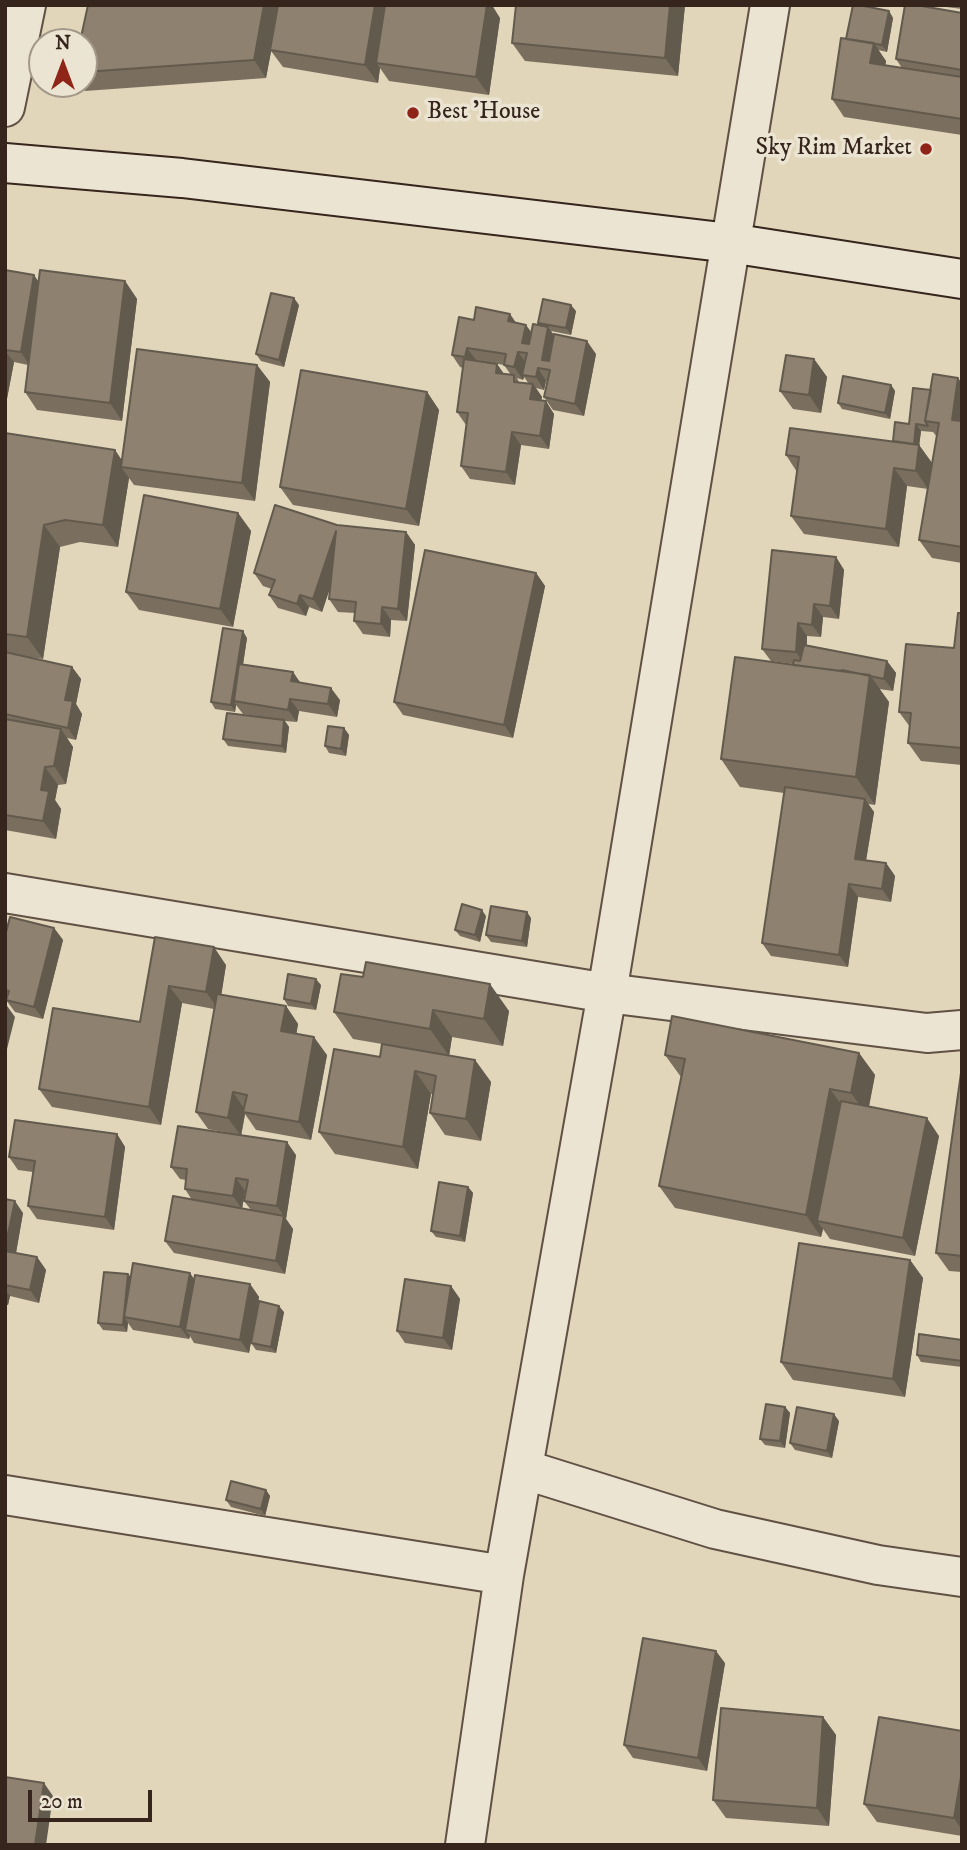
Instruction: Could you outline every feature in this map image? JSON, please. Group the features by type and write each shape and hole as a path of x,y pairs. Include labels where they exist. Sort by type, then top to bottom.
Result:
{"street":[{"path":"5,107 26,5"},
{"path":"465,1845 504,1575 607,993 770,5"},
{"path":"5,163 182,177 730,243 962,279"},
{"path":"5,893 607,993 926,1032 962,1030"},
{"path":"523,1469 715,1529 878,1565 962,1577"},
{"path":"5,1495 504,1575"}],"building":[{"path":"88,5 264,5 254,60 98,71 98,28 83,28"},
{"path":"278,5 375,5 365,65 270,50"},
{"path":"385,5 487,5 476,77 376,63"},
{"path":"516,5 670,5 665,58 512,43"},
{"path":"853,5 889,11 882,45 846,39"},
{"path":"905,5 962,13 962,70 896,59"},
{"path":"841,38 874,43 870,63 962,77 962,119 832,99"},
{"path":"5,270 34,275 21,352 5,350"},
{"path":"40,270 125,281 110,403 25,392"},
{"path":"271,293 294,298 279,360 256,354"},
{"path":"543,299 571,305 566,328 538,323"},
{"path":"476,307 510,314 508,321 526,325 522,343 529,344 533,324 548,327 542,360 549,361 554,334 587,341 575,404 544,397 550,370 538,368 536,377 522,375 527,353 518,352 514,367 504,365 506,354 467,348 465,357 452,355 459,317 474,320"},
{"path":"137,349 257,365 242,483 121,467"},
{"path":"786,355 814,359 809,395 780,391"},
{"path":"464,359 497,364 496,373 514,375 514,382 533,384 530,399 546,401 540,436 512,432 506,472 461,466 468,413 457,412"},
{"path":"301,370 427,392 406,509 280,487"},
{"path":"933,374 958,378 952,420 962,421 962,547 919,540 939,423 925,421"},
{"path":"843,376 891,385 885,413 838,403"},
{"path":"913,388 931,390 925,421 928,426 916,424 914,444 893,441 895,422 909,424"},
{"path":"790,428 919,445 916,471 894,468 886,529 791,516 799,457 786,455"},
{"path":"5,433 115,450 103,525 65,520 44,525 27,637 5,634"},
{"path":"144,495 238,513 220,609 126,592"},
{"path":"275,505 337,525 406,532 398,609 382,607 381,624 354,621 356,602 329,599 336,531 313,599 300,595 297,604 269,595 275,580 254,573"},
{"path":"425,550 536,573 504,725 394,702"},
{"path":"772,550 836,557 830,606 814,604 812,625 798,623 796,652 762,649"},
{"path":"958,613 962,613 962,748 908,743 911,713 899,712 906,644 954,648"},
{"path":"223,628 243,631 231,705 211,702"},
{"path":"804,645 887,661 884,679 842,670 793,665 794,660 800,661"},
{"path":"5,652 72,667 65,700 73,701 68,728 5,714"},
{"path":"735,657 870,675 856,777 721,759"},
{"path":"239,664 293,672 291,681 331,688 328,704 290,699 288,710 234,701"},
{"path":"227,713 284,720 282,746 223,739"},
{"path":"5,719 61,729 54,766 45,767 41,790 49,791 43,821 5,815"},
{"path":"328,726 344,728 341,749 325,746"},
{"path":"785,787 865,799 855,859 886,863 882,889 849,884 839,955 762,943"},
{"path":"462,904 482,910 475,935 455,930"},
{"path":"491,906 527,912 522,941 486,935"},
{"path":"10,917 54,928 34,1007 6,1000 9,991 5,990 5,936"},
{"path":"155,937 214,947 206,992 169,986 149,1107 39,1089 53,1008 140,1022"},
{"path":"366,962 490,984 484,1019 433,1010 430,1029 334,1012 341,974 363,977"},
{"path":"288,974 316,979 311,1004 284,999"},
{"path":"217,994 286,1006 281,1031 314,1037 299,1122 243,1112 247,1095 233,1092 228,1118 196,1112"},
{"path":"672,1016 859,1053 851,1093 830,1089 806,1215 659,1186 685,1059 665,1055"},
{"path":"382,1044 475,1060 466,1119 430,1113 436,1076 415,1071 403,1147 319,1132 334,1049 380,1057"},
{"path":"962,1073 962,1256 936,1253"},
{"path":"841,1101 927,1118 903,1238 817,1221"},
{"path":"15,1120 117,1134 105,1217 28,1206 35,1161 9,1157"},
{"path":"178,1126 287,1142 277,1206 244,1201 248,1180 236,1178 233,1196 185,1189 187,1169 171,1167"},
{"path":"439,1182 468,1187 460,1236 431,1231"},
{"path":"173,1196 284,1216 276,1261 165,1241"},
{"path":"5,1199 15,1201 5,1248"},
{"path":"799,1243 910,1260 893,1379 781,1362"},
{"path":"5,1251 37,1257 30,1290 5,1285"},
{"path":"133,1263 190,1273 180,1327 124,1317"},
{"path":"104,1272 128,1274 123,1325 98,1323"},
{"path":"195,1275 250,1284 240,1340 185,1330"},
{"path":"405,1279 451,1286 443,1338 397,1331"},
{"path":"259,1301 279,1306 271,1347 251,1343"},
{"path":"919,1334 962,1340 962,1361 917,1355"},
{"path":"766,1404 785,1407 780,1441 760,1439"},
{"path":"797,1407 834,1414 827,1451 790,1443"},
{"path":"231,1481 266,1490 261,1509 226,1500"},
{"path":"643,1638 716,1651 698,1758 624,1745"},
{"path":"721,1708 823,1717 817,1808 713,1800"},
{"path":"879,1717 962,1731 962,1771 954,1818 864,1804"},
{"path":"5,1777 44,1783 35,1845 5,1845"}],"place":[{"name":"Best 'House","path":"413,113"},
{"name":"Sky Rim Market","path":"926,149"}]}
